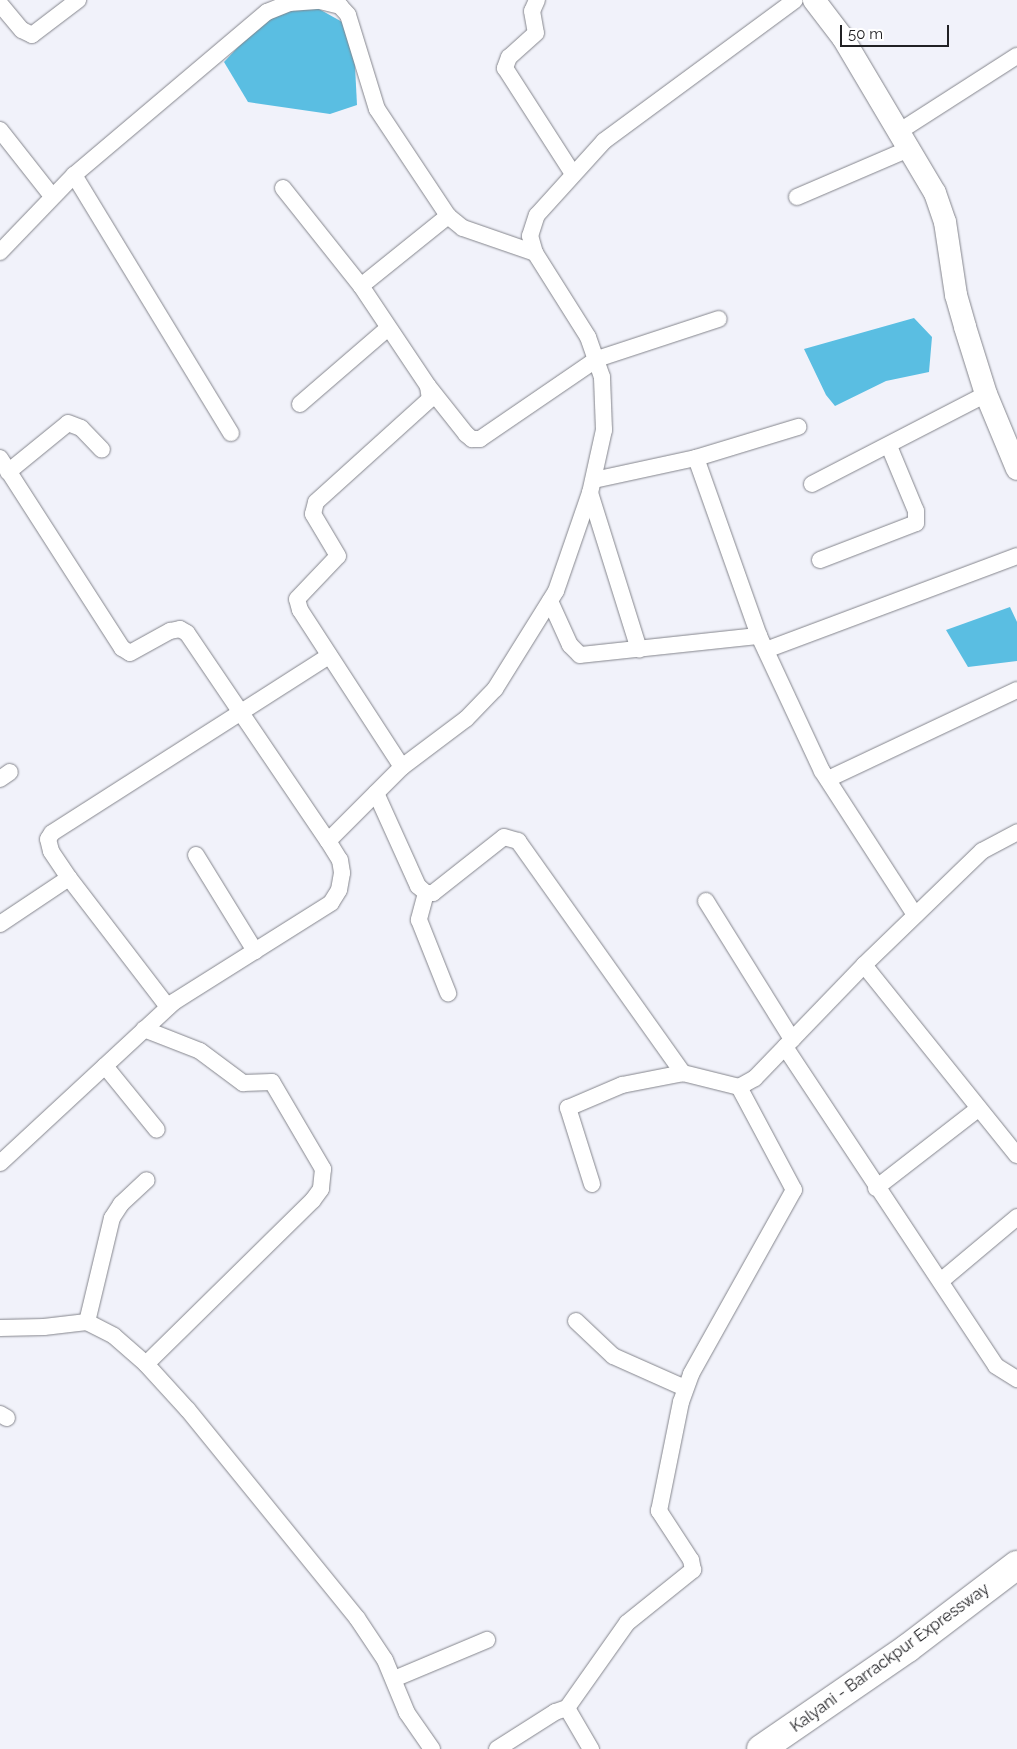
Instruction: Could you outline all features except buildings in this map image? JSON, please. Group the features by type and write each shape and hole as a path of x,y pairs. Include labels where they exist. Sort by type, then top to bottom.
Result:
{"highway":[{"name":"Kalyani - Barrackpur Expressway","path":"773,1748 1017,1565"},
{"name":"Kalyani - Barrackpur Expressway","path":"773,1748 1017,1588"}],"main road":[{"path":"814,0 843,38 905,139 940,205 956,295 986,394 1014,455"}],"street":[{"path":"0,4 22,30 32,35 78,0"},
{"path":"537,0 532,11 536,33 509,57 505,68 573,174"},
{"path":"328,841 402,767 482,704 506,674 550,601 592,487 606,408 598,359 588,337 535,253 530,236 537,215 604,141 795,0"},
{"path":"0,252 74,175 267,12 281,3 320,1 341,3 352,22 377,109 448,216 463,228 535,253"},
{"path":"797,197 905,139 1017,56"},
{"path":"0,130 52,196"},
{"path":"74,175 231,433"},
{"path":"284,188 361,286 428,386 472,439 480,439 598,359 719,319"},
{"path":"361,286 448,216"},
{"path":"300,404 388,328"},
{"path":"402,767 297,606 299,593 338,556 316,520 313,508 426,405 431,393 428,386"},
{"path":"812,484 986,394"},
{"path":"0,1163 168,1007 330,902 339,890 342,873 340,860 328,841 239,712 195,643 180,629 170,631 130,653 122,648 4,465 68,423 81,428 102,450"},
{"path":"592,487 798,427"},
{"path":"820,560 916,523 916,511 888,446"},
{"path":"696,458 763,643 828,779 915,916"},
{"path":"592,487 639,649"},
{"path":"550,601 570,645 580,654 763,643 1017,556"},
{"path":"168,1007 69,878 48,846 52,833 329,656"},
{"path":"828,779 1017,690"},
{"path":"376,793 418,886 426,894"},
{"path":"592,1184 568,1108 622,1085 683,1073 739,1087 755,1078 864,965 982,851 1017,832"},
{"path":"426,894 433,893 504,837 518,841 683,1073"},
{"path":"196,855 255,951"},
{"path":"0,924 69,878"},
{"path":"426,894 419,920 448,993"},
{"path":"706,901 788,1043 876,1188 942,1280 996,1366 1017,1379"},
{"path":"864,965 1017,1155"},
{"path":"144,1029 200,1051 243,1083 272,1082 323,1169 321,1189 314,1200 146,1364"},
{"path":"105,1066 157,1130"},
{"path":"497,1749 554,1712 568,1708 627,1623 693,1570 690,1560 659,1511 685,1388 792,1197 791,1184 739,1087"},
{"path":"876,1188 979,1108"},
{"path":"87,1322 112,1218 121,1204 147,1180"},
{"path":"942,1280 1017,1218"},
{"path":"576,1321 613,1356 685,1388"},
{"path":"0,1328 44,1327 87,1322 114,1336 146,1364 188,1410 351,1611 394,1679 407,1713 432,1749"},
{"path":"394,1679 487,1640"},
{"path":"568,1708 591,1749"}],"water":[{"path":"274,9 319,9 353,28 357,105 330,114 248,102 224,62"},
{"path":"914,318 932,337 929,372 886,381 835,406 826,395 804,349"},
{"path":"1010,607 1017,622 1017,661 968,667 946,630"}]}
